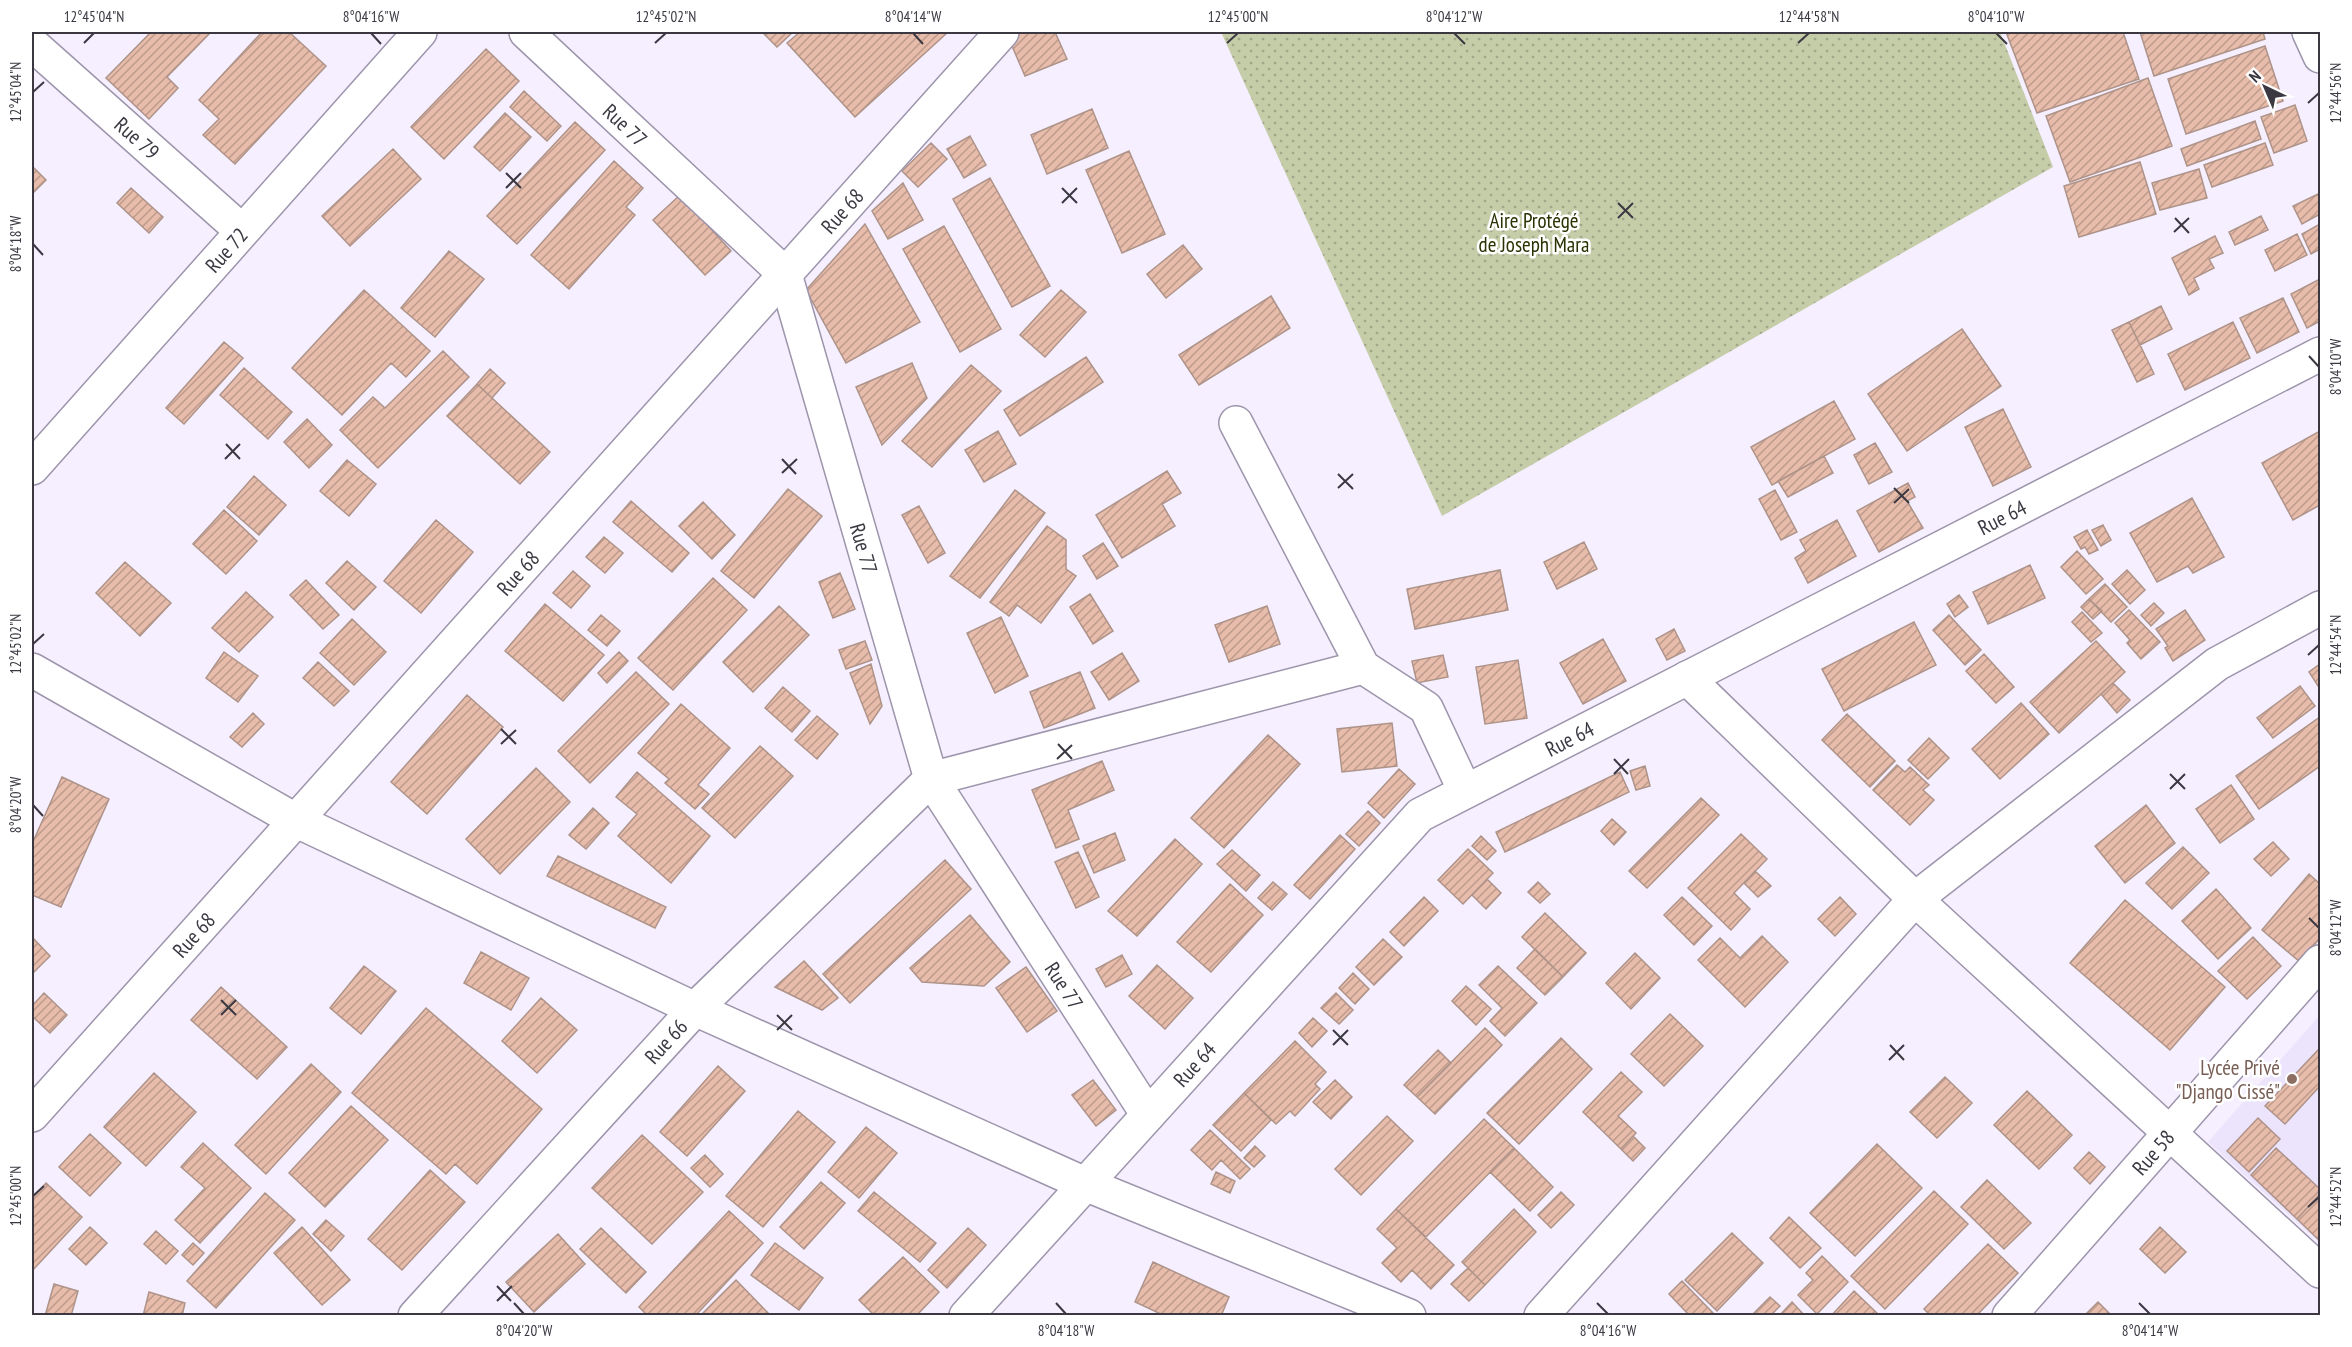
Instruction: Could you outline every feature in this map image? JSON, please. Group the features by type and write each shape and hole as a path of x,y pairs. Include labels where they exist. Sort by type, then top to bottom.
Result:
{"street":[{"name":"Rue 72","path":"32,468 420,32"},
{"name":"Rue 77","path":"526,32 785,274 931,779 1148,1115"},
{"name":"Rue 68","path":"32,1115 1002,32"},
{"path":"2308,32 2320,56"},
{"name":"Rue 79","path":"32,44 242,231"},
{"name":"Rue 64","path":"966,1316 1420,815 2320,354"},
{"path":"1236,423 1363,667 1426,708 1465,791"},
{"path":"1541,1316 1915,899 2217,664 2320,608"},
{"path":"931,779 1363,667"},
{"path":"32,670 295,820 694,1009 1085,1184 1409,1316"},
{"path":"1687,678 1915,899 2320,1271"},
{"name":"Rue 66","path":"415,1316 694,1009 931,779"},
{"name":"Rue 58","path":"2009,1316 2320,962"}],"shaded area":[{"name":"Lycée Privé \"Django Cissé\"","path":"2320,1015 2320,1243 2208,1142"}],"green space":[{"name":"Aire Protégé de Joseph Mara","path":"1221,32 2000,32 2053,167 1442,516"}],"building":[{"path":"151,32 211,32 167,77 178,88 149,119 106,78"},
{"path":"262,32 289,32 326,66 235,164 203,135 219,119 199,100"},
{"path":"762,32 793,32 777,47"},
{"path":"800,32 948,32 855,117 787,43"},
{"path":"1021,32 1055,32 1067,59 1025,76 1008,37"},
{"path":"2006,32 2123,32 2139,79 2037,113"},
{"path":"2140,32 2263,32 2265,39 2154,76"},
{"path":"2265,46 2283,101 2186,134 2168,79"},
{"path":"486,49 519,81 444,159 411,127"},
{"path":"2148,78 2172,146 2070,182 2046,116"},
{"path":"524,91 561,126 547,141 510,107"},
{"path":"2295,105 2307,141 2274,153 2261,117"},
{"path":"1092,109 1108,148 1047,174 1031,135"},
{"path":"505,113 531,137 500,171 474,147"},
{"path":"2255,121 2261,139 2187,166 2181,149"},
{"path":"575,122 605,150 517,244 487,216"},
{"path":"970,136 986,165 964,178 947,149"},
{"path":"931,143 947,159 918,187 902,171"},
{"path":"2265,143 2273,165 2212,187 2204,165"},
{"path":"393,149 421,179 350,246 322,216"},
{"path":"1129,151 1165,234 1122,253 1086,170"},
{"path":"614,161 643,188 626,207 635,215 569,289 531,255"},
{"path":"2140,162 2156,214 2079,237 2064,186"},
{"path":"32,166 46,180 32,194"},
{"path":"2199,169 2207,198 2160,210 2152,183"},
{"path":"990,178 1050,286 1012,307 953,199"},
{"path":"903,183 923,220 888,239 872,211"},
{"path":"131,188 163,217 149,233 117,203"},
{"path":"2318,194 2320,214 2302,224 2293,206"},
{"path":"680,195 731,251 705,275 653,220"},
{"path":"2261,216 2268,230 2235,245 2229,232"},
{"path":"865,224 920,322 846,363 806,290"},
{"path":"2320,224 2320,249 2311,254 2302,234"},
{"path":"944,226 1001,329 960,352 903,249"},
{"path":"2297,234 2307,255 2275,271 2265,250"},
{"path":"2215,236 2223,253 2209,259 2214,268 2194,278 2199,289 2189,295 2172,258"},
{"path":"1183,245 1202,269 1166,298 1147,274"},
{"path":"449,251 484,279 435,337 401,308"},
{"path":"2320,279 2320,321 2307,328 2291,294"},
{"path":"364,290 430,351 406,377 391,363 342,415 292,368"},
{"path":"1061,290 1086,312 1045,357 1020,335"},
{"path":"1271,296 1290,328 1199,385 1179,355"},
{"path":"2283,298 2299,332 2257,353 2240,318"},
{"path":"2161,306 2172,329 2140,345 2129,322"},
{"path":"2129,322 2154,374 2137,382 2112,330"},
{"path":"2233,322 2250,358 2185,390 2168,354"},
{"path":"1962,329 2001,386 1907,451 1868,394"},
{"path":"224,342 243,358 184,424 166,408"},
{"path":"443,351 469,377 378,468 340,430 373,397 385,408"},
{"path":"1086,357 1103,382 1020,436 1004,410"},
{"path":"912,363 927,398 882,445 856,387"},
{"path":"971,365 1001,391 932,467 902,441"},
{"path":"244,368 292,412 268,439 220,395"},
{"path":"490,369 505,383 492,398 477,384"},
{"path":"477,384 550,452 520,484 447,416"},
{"path":"1834,401 1855,439 1772,485 1751,447"},
{"path":"2003,409 2031,467 1993,486 1965,427"},
{"path":"307,419 332,445 309,468 284,442"},
{"path":"998,431 1016,464 984,482 965,450"},
{"path":"2320,431 2320,505 2293,520 2262,463"},
{"path":"1875,443 1892,472 1869,484 1854,455"},
{"path":"1824,456 1833,473 1788,497 1778,481"},
{"path":"347,460 376,484 349,516 320,491"},
{"path":"1167,471 1181,493 1162,504 1175,526 1122,558 1096,515"},
{"path":"254,476 286,505 259,535 227,507"},
{"path":"1908,483 1915,497 1907,501 1923,528 1879,552 1857,511"},
{"path":"788,489 822,516 754,598 721,571"},
{"path":"1015,490 1045,513 980,598 950,576"},
{"path":"1775,490 1797,532 1781,540 1759,499"},
{"path":"2192,498 2224,557 2193,573 2188,566 2157,582 2130,533"},
{"path":"631,501 689,553 672,572 613,522"},
{"path":"703,502 735,535 712,559 679,526"},
{"path":"919,506 945,553 928,563 902,515"},
{"path":"224,510 257,541 226,574 193,544"},
{"path":"436,520 473,552 421,613 384,581"},
{"path":"1837,520 1856,556 1808,583 1795,558 1806,551 1800,540"},
{"path":"2103,525 2111,540 2101,546 2092,530"},
{"path":"1047,526 1066,540 1066,569 1076,576 1041,623 1017,605 1009,616 990,602"},
{"path":"2087,530 2098,550 2089,554 2085,547 2081,549 2074,537"},
{"path":"604,537 623,553 605,573 586,557"},
{"path":"1584,542 1597,569 1557,589 1544,562"},
{"path":"1103,543 1118,566 1097,579 1083,556"},
{"path":"2077,551 2103,579 2086,594 2061,567"},
{"path":"347,561 376,587 354,610 326,583"},
{"path":"125,562 171,603 140,636 96,593"},
{"path":"2030,565 2045,598 1988,624 1973,592"},
{"path":"1500,570 1508,610 1415,629 1407,589"},
{"path":"2127,570 2145,590 2130,604 2112,584"},
{"path":"573,571 590,586 571,608 553,593"},
{"path":"840,573 855,609 833,618 819,582"},
{"path":"713,578 747,610 673,690 638,658"},
{"path":"306,580 339,615 323,629 290,595"},
{"path":"2105,584 2127,607 2111,622 2089,599"},
{"path":"246,592 273,617 239,652 212,628"},
{"path":"1090,594 1113,631 1093,644 1070,607"},
{"path":"1959,595 1968,607 1955,617 1947,604"},
{"path":"2089,599 2102,611 2093,619 2081,607"},
{"path":"2154,603 2164,613 2151,626 2141,615"},
{"path":"545,604 604,655 563,701 505,651"},
{"path":"779,606 809,635 753,692 723,662"},
{"path":"1267,606 1280,644 1229,662 1215,625"},
{"path":"2129,610 2160,642 2141,659 2127,643 2130,640 2115,623"},
{"path":"2185,610 2205,640 2173,661 2165,648 2168,646 2156,629"},
{"path":"2082,612 2102,633 2091,642 2072,622"},
{"path":"601,615 620,631 607,646 588,630"},
{"path":"1949,615 1981,650 1965,665 1933,630"},
{"path":"1001,617 1028,676 995,693 967,633"},
{"path":"352,619 386,652 354,685 320,653"},
{"path":"1914,622 1936,665 1844,711 1822,669"},
{"path":"1674,629 1685,651 1667,660 1656,639"},
{"path":"1603,639 1626,681 1583,704 1560,663"},
{"path":"865,641 872,660 846,669 839,650"},
{"path":"2096,641 2125,672 2059,733 2030,702"},
{"path":"224,652 258,676 238,702 206,678"},
{"path":"619,652 628,661 607,683 598,673"},
{"path":"1122,653 1139,681 1109,700 1091,672"},
{"path":"1984,654 2014,687 1996,703 1966,671"},
{"path":"1443,655 1448,677 1417,683 1412,661"},
{"path":"1518,660 1527,718 1485,724 1476,667"},
{"path":"318,662 349,691 334,706 303,678"},
{"path":"871,664 882,706 870,724 850,673"},
{"path":"2320,664 2320,689 2309,672"},
{"path":"636,672 669,704 590,783 558,751"},
{"path":"1080,672 1095,708 1044,728 1030,692"},
{"path":"2113,683 2130,700 2117,713 2101,694"},
{"path":"2300,686 2315,706 2273,738 2257,718"},
{"path":"783,687 810,711 792,732 765,708"},
{"path":"467,695 503,727 427,814 391,782"},
{"path":"2021,703 2049,734 2000,779 1972,749"},
{"path":"681,704 730,748 698,785 709,794 695,809 665,783 669,779 638,753"},
{"path":"253,713 264,724 242,747 230,737"},
{"path":"1847,714 1895,761 1870,787 1822,740"},
{"path":"817,716 838,734 817,759 795,740"},
{"path":"2320,717 2320,766 2259,809 2236,776"},
{"path":"1392,723 1397,766 1342,772 1337,729"},
{"path":"1268,735 1300,764 1224,848 1191,818"},
{"path":"1929,738 1949,758 1928,779 1908,760"},
{"path":"760,746 793,776 735,838 702,808"},
{"path":"1102,761 1114,790 1068,810 1079,839 1056,848 1032,790"},
{"path":"1897,765 1905,772 1910,767 1929,785 1923,790 1934,800 1910,825 1873,790"},
{"path":"1645,766 1650,786 1636,790 1630,771"},
{"path":"536,768 570,802 500,874 466,839"},
{"path":"1399,769 1415,784 1384,818 1368,803"},
{"path":"637,772 710,836 671,883 618,836 637,814 616,797"},
{"path":"1620,772 1629,792 1505,852 1496,832"},
{"path":"62,777 109,799 61,907 32,895 32,844"},
{"path":"2231,785 2254,819 2220,843 2196,809"},
{"path":"1701,798 1719,815 1647,888 1629,871"},
{"path":"2146,805 2175,843 2125,883 2095,846"},
{"path":"593,808 609,823 586,849 569,835"},
{"path":"1368,811 1380,823 1359,846 1346,834"},
{"path":"1612,819 1626,832 1614,845 1601,831"},
{"path":"1115,833 1125,860 1094,873 1083,846"},
{"path":"1741,834 1767,859 1734,893 1750,909 1731,930 1688,888"},
{"path":"1340,835 1355,849 1310,899 1294,885"},
{"path":"1481,836 1496,851 1487,860 1472,846"},
{"path":"1175,839 1202,864 1137,936 1108,911"},
{"path":"2273,842 2289,859 2271,876 2254,859"},
{"path":"2183,847 2209,873 2172,909 2146,883"},
{"path":"1468,849 1493,873 1463,904 1438,880"},
{"path":"1232,850 1260,875 1246,891 1217,864"},
{"path":"1078,852 1099,897 1076,908 1055,862"},
{"path":"558,856 666,907 655,928 547,876"},
{"path":"945,860 971,889 850,1003 823,974"},
{"path":"1755,871 1771,886 1758,897 1744,883"},
{"path":"2309,874 2320,884 2320,938 2300,962 2262,930"},
{"path":"1487,879 1501,893 1486,909 1472,895"},
{"path":"1273,882 1287,894 1272,910 1258,898"},
{"path":"1538,882 1550,894 1540,903 1528,892"},
{"path":"1230,884 1263,915 1211,972 1177,942"},
{"path":"2216,889 2251,928 2218,959 2182,921"},
{"path":"1424,897 1438,911 1404,946 1390,932"},
{"path":"1682,897 1712,926 1694,945 1664,915"},
{"path":"1840,897 1856,914 1835,936 1818,919"},
{"path":"2125,900 2225,987 2170,1050 2070,963"},
{"path":"1545,913 1586,953 1563,977 1522,937"},
{"path":"970,915 1010,962 984,986 922,982 910,968"},
{"path":"1762,936 1788,962 1745,1007 1698,960 1720,938 1740,958"},
{"path":"32,937 50,956 32,974"},
{"path":"2253,937 2281,966 2247,999 2218,971"},
{"path":"1383,939 1402,957 1374,985 1356,967"},
{"path":"1535,949 1563,977 1545,995 1517,968"},
{"path":"481,952 529,978 511,1010 464,983"},
{"path":"1635,953 1660,978 1631,1009 1606,983"},
{"path":"1122,955 1132,974 1106,987 1096,969"},
{"path":"804,961 838,998 822,1010 775,987"},
{"path":"1157,965 1193,998 1165,1029 1129,996"},
{"path":"364,966 396,991 361,1034 330,1008"},
{"path":"1498,966 1537,1003 1505,1036 1490,1021 1502,1008 1479,985"},
{"path":"1026,967 1057,1011 1027,1032 996,988"},
{"path":"1353,973 1369,989 1355,1004 1339,988"},
{"path":"1466,986 1491,1009 1476,1025 1452,1001"},
{"path":"221,987 287,1047 257,1079 191,1020"},
{"path":"44,993 67,1015 50,1033 32,1016 32,1006"},
{"path":"1336,993 1353,1010 1339,1024 1321,1008"},
{"path":"541,998 577,1030 537,1073 502,1041"},
{"path":"426,1008 542,1109 477,1184 455,1164 446,1174 352,1093"},
{"path":"1670,1014 1703,1046 1664,1086 1631,1054"},
{"path":"1313,1018 1327,1031 1312,1047 1299,1033"},
{"path":"1485,1028 1502,1045 1435,1114 1417,1097"},
{"path":"1561,1038 1592,1069 1519,1144 1487,1113"},
{"path":"1295,1041 1326,1072 1315,1084 1320,1089 1295,1116 1290,1111 1276,1124 1244,1093"},
{"path":"2320,1048 2320,1086 2285,1124 2265,1106"},
{"path":"1438,1050 1451,1063 1417,1097 1404,1085"},
{"path":"311,1064 341,1092 266,1174 235,1145"},
{"path":"718,1066 745,1091 687,1156 660,1132"},
{"path":"1621,1072 1642,1092 1618,1116 1636,1133 1621,1149 1583,1112"},
{"path":"154,1073 196,1112 146,1166 104,1127"},
{"path":"1945,1077 1972,1103 1937,1138 1910,1112"},
{"path":"1093,1080 1116,1110 1096,1126 1072,1095"},
{"path":"1335,1080 1352,1097 1331,1119 1313,1102"},
{"path":"2027,1091 2072,1135 2039,1169 1994,1125"},
{"path":"1244,1093 1271,1120 1241,1151 1213,1125"},
{"path":"351,1106 388,1140 325,1207 289,1173"},
{"path":"798,1111 835,1142 763,1227 726,1196"},
{"path":"1387,1116 1413,1141 1361,1195 1335,1169"},
{"path":"2258,1118 2280,1139 2249,1172 2227,1151"},
{"path":"1484,1119 1514,1148 1426,1237 1396,1209"},
{"path":"866,1127 897,1153 859,1198 828,1172"},
{"path":"1210,1130 1250,1169 1240,1179 1221,1160 1212,1170 1191,1150"},
{"path":"90,1134 121,1163 90,1196 59,1167"},
{"path":"642,1135 703,1192 652,1244 592,1188"},
{"path":"1633,1136 1645,1148 1633,1161 1621,1149"},
{"path":"203,1143 251,1188 200,1243 175,1220 205,1188 181,1167"},
{"path":"1877,1144 1922,1188 1855,1256 1810,1213"},
{"path":"1255,1146 1265,1156 1254,1167 1244,1158"},
{"path":"1514,1148 1553,1187 1530,1211 1490,1172"},
{"path":"2276,1148 2320,1189 2320,1194 2297,1219 2251,1175"},
{"path":"2089,1152 2105,1167 2090,1184 2074,1168"},
{"path":"705,1155 723,1174 710,1187 691,1168"},
{"path":"430,1170 465,1202 402,1270 368,1239"},
{"path":"1216,1172 1235,1181 1230,1193 1211,1184"},
{"path":"1987,1180 2031,1223 2004,1249 1961,1207"},
{"path":"821,1182 845,1203 804,1249 780,1227"},
{"path":"46,1183 82,1217 32,1271 32,1198"},
{"path":"1934,1191 1968,1224 1885,1309 1851,1276"},
{"path":"874,1192 936,1243 920,1262 858,1211"},
{"path":"1561,1192 1574,1205 1551,1228 1538,1215"},
{"path":"265,1193 295,1220 216,1308 187,1281"},
{"path":"2320,1194 2320,1241 2297,1219"},
{"path":"1396,1209 1454,1265 1431,1289 1412,1270 1401,1282 1382,1263 1397,1248 1377,1229"},
{"path":"1514,1209 1536,1232 1485,1285 1462,1262"},
{"path":"729,1211 763,1243 695,1316 648,1316 639,1307"},
{"path":"1789,1217 1821,1248 1800,1268 1770,1238"},
{"path":"326,1220 344,1236 331,1251 313,1234"},
{"path":"90,1227 107,1243 86,1265 69,1249"},
{"path":"302,1227 350,1280 322,1305 274,1253"},
{"path":"2160,1227 2186,1252 2165,1273 2140,1249"},
{"path":"601,1228 646,1272 626,1293 580,1249"},
{"path":"968,1228 986,1245 947,1288 928,1270"},
{"path":"156,1231 178,1251 166,1264 144,1244"},
{"path":"1732,1233 1763,1263 1717,1311 1685,1280"},
{"path":"558,1234 585,1264 534,1312 506,1282"},
{"path":"193,1243 204,1253 193,1265 182,1255"},
{"path":"775,1243 823,1278 799,1310 751,1275"},
{"path":"1988,1244 2018,1273 1976,1316 1931,1316 1924,1309"},
{"path":"1822,1256 1848,1282 1817,1314 1798,1295 1813,1280 1806,1273"},
{"path":"903,1257 939,1292 916,1316 875,1316 859,1300"},
{"path":"1153,1262 1229,1297 1221,1316 1165,1316 1135,1302"},
{"path":"1468,1268 1485,1285 1469,1301 1451,1284"},
{"path":"736,1280 771,1316 700,1316"},
{"path":"1682,1281 1714,1314 1712,1316 1690,1316 1669,1294"},
{"path":"54,1284 78,1291 71,1316 45,1316"},
{"path":"1854,1291 1878,1314 1831,1316"},
{"path":"149,1292 185,1303 182,1316 143,1316"},
{"path":"1770,1297 1780,1306 1770,1316 1751,1316"},
{"path":"1792,1302 1805,1316 1779,1316"},
{"path":"2098,1302 2112,1316 2084,1316"}],"place":[{"name":"Lycée Privé \"Django Cissé\"","path":"2292,1079"}]}
